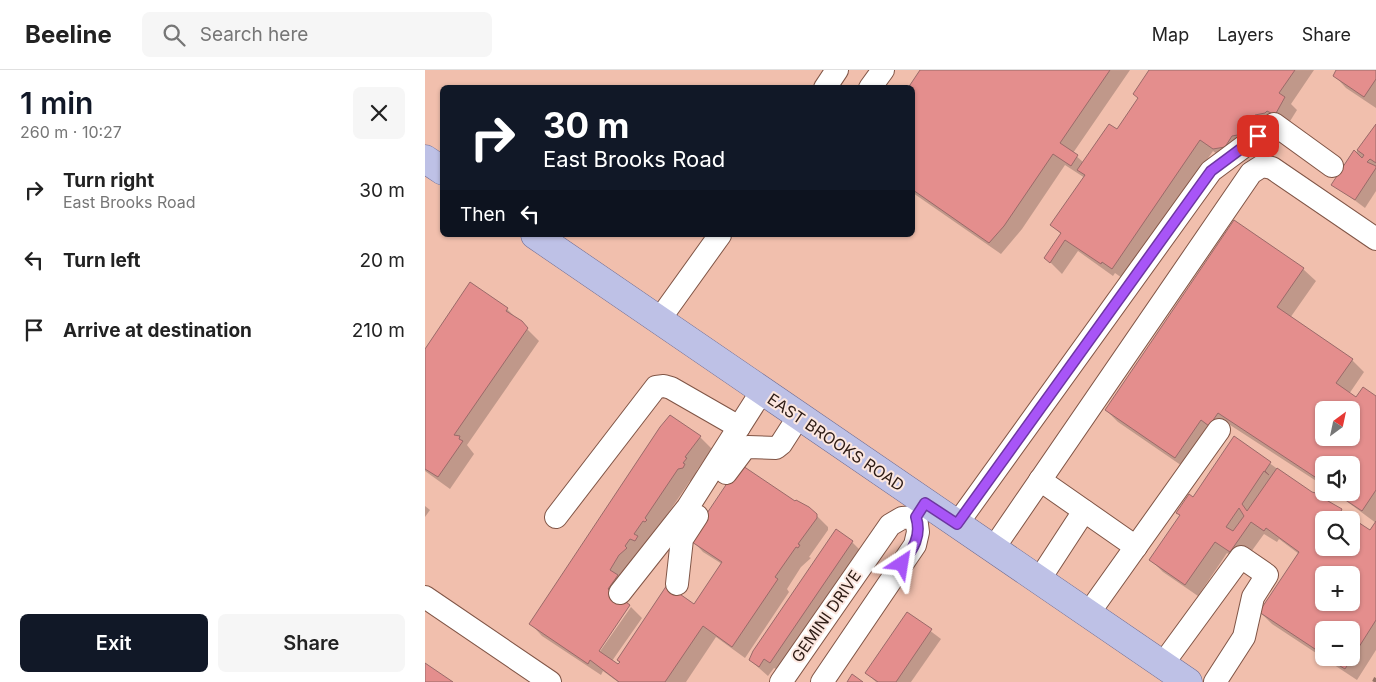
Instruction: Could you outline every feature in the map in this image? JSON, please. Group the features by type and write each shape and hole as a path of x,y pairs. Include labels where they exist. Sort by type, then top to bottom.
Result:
{"main road":[{"path":"425,159 440,170"},
{"name":"EAST BROOKS ROAD","path":"538,237 799,416 921,510 957,524 1188,682"}],"street":[{"path":"827,85 837,70"},
{"path":"872,85 883,70"},
{"path":"957,524 1211,171 1274,124 1332,166"},
{"path":"993,549 1251,173 1262,166 1272,168 1376,239"},
{"path":"659,320 719,237"},
{"path":"556,517 656,388 664,386 671,388 740,438 776,448 781,444 799,416"},
{"path":"620,593 689,507 740,438 762,391"},
{"path":"1088,614 1219,430"},
{"path":"677,584 680,548 684,534 740,453 740,438"},
{"path":"1040,480 1136,547"},
{"name":"GEMINI DRIVE","path":"781,682 891,524 921,510 915,545 822,682"},
{"path":"1039,580 1084,511"},
{"path":"1162,665 1241,557 1267,575 1253,597 1244,637 1215,682"},
{"path":"425,597 550,682"}],"building":[{"path":"920,70 1110,70 1060,143 1078,155 1071,166 1053,154 1004,226 989,243 915,191 915,85 910,85"},
{"path":"1149,70 1295,70 1279,93 1285,97 1275,115 1267,111 1255,115 1243,134 1232,136 1225,147 1213,149 1200,140 1112,269 1102,262 1101,264 1065,240 1050,263 1044,258 1061,233 1050,225 1085,175 1077,170 1109,124 1117,129 1138,98 1133,94"},
{"path":"1336,70 1376,70 1376,79 1364,97 1333,76"},
{"path":"1376,124 1376,163 1370,159 1367,162 1376,166 1376,168 1355,200 1331,185 1354,150 1362,158 1364,155 1357,150"},
{"path":"1234,220 1304,268 1277,307 1353,359 1336,383 1356,397 1363,387 1376,396 1376,490 1362,511 1347,501 1360,501 1360,456 1315,456 1315,477 1218,413 1209,426 1201,420 1175,458 1105,410"},
{"path":"470,282 508,308 506,311 522,321 528,328 454,435 460,436 459,439 463,441 438,477 425,469 425,349"},
{"path":"670,415 701,436 685,457 687,458 683,463 685,464 683,468 678,469 645,518 647,520 643,521 634,534 638,536 635,541 630,539 625,546 627,548 619,555 610,570 618,575 608,589 630,605 599,651 618,664 620,662 617,660 667,585 694,604 722,562 689,540 740,464 795,501 809,507 817,514 817,518 798,544 800,545 798,548 796,547 775,577 778,579 732,647 703,626 665,682 619,682 590,660 588,664 529,624 660,427"},
{"path":"1234,436 1271,462 1265,471 1269,475 1264,471 1242,504 1247,511 1277,468 1315,493 1315,501 1328,501 1342,509 1341,511 1315,511 1315,556 1360,556 1360,523 1370,530 1376,521 1376,620 1360,645 1360,621 1315,621 1315,649 1259,612 1299,552 1266,528 1264,531 1251,522 1230,552 1215,542 1185,585 1149,560 1180,515 1176,513 1189,494 1193,497","holes":["1239,508 1244,516 1233,531 1226,527"]},
{"path":"836,529 853,541 770,663 764,659 759,667 749,660 753,651"},
{"path":"907,612 932,629 896,682 878,682 865,673"},
{"path":"425,663 453,682 425,682"},
{"path":"852,674 863,682 847,682"}],"railway":[{"path":"1374,682 1376,678"}],"route":[{"path":"902,564 915,545 918,532 916,517 925,503 957,524 1211,171 1258,136"}]}
